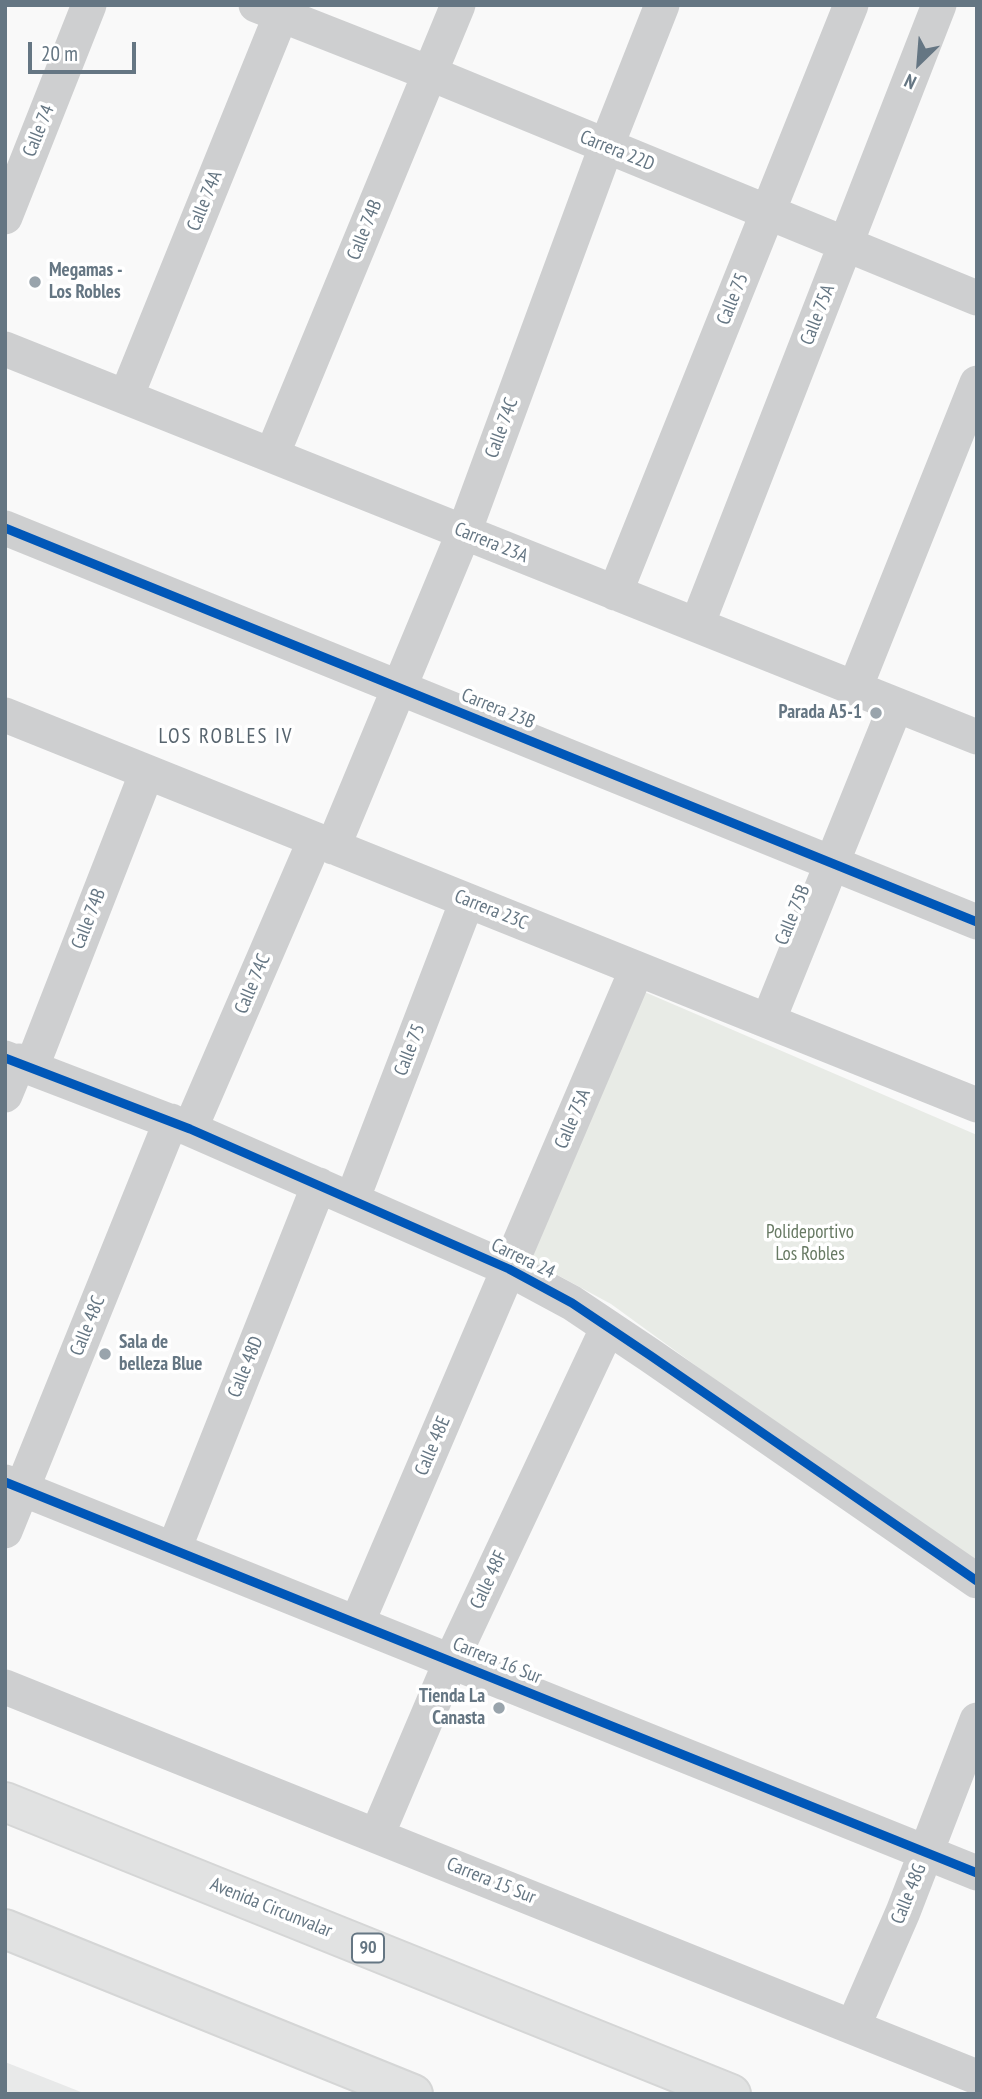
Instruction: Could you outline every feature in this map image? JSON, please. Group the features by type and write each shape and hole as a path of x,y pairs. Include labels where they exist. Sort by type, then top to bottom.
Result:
{"highway":[{"name":"Avenida Circunvalar","path":"5,1802 731,2094"},
{"path":"5,1928 413,2094"}],"street":[{"name":"Calle 74","path":"5,217 89,5"},
{"name":"Calle 74B","path":"272,455 458,5"},
{"name":"Calle 74C","path":"181,1125 400,688 464,532 606,147 662,5"},
{"name":"Calle 75","path":"615,593 850,5"},
{"name":"Calle 75A","path":"697,625 939,5"},
{"name":"Carrera 22D","path":"274,9 977,298"},
{"name":"Calle 74A","path":"126,397 274,9"},
{"name":"Carrera 23A","path":"5,349 977,737"},
{"path":"855,688 977,383"},
{"name":"Carrera 23B","path":"5,528 977,922"},
{"name":"Calle 75B","path":"768,1021 897,705"},
{"name":"Carrera 23C","path":"6,716 977,1105"},
{"name":"Calle 74B","path":"5,1095 147,772"},
{"name":"Calle 75","path":"352,1200 467,901"},
{"name":"Calle 75A","path":"509,1269 637,968"},
{"name":"Carrera 24","path":"18,1062 181,1125 319,1185 509,1269 572,1303 977,1581"},
{"name":"Calle 48C","path":"5,1531 14,1485 181,1125"},
{"name":"Calle 48D","path":"174,1549 319,1185"},
{"name":"Calle 48E","path":"357,1623 509,1269"},
{"name":"Calle 48F","path":"377,1835 451,1661 608,1327"},
{"name":"Carrera 16 Sur","path":"14,1485 977,1873"},
{"name":"Carrera 15 Sur","path":"5,1687 977,2077"},
{"name":"Calle 48G","path":"853,2026 926,1852 977,1720"}],"shaded area":[{"path":"5,2062 86,2094 5,2094"}],"green space":[{"name":"Polideportivo Los Robles","path":"640,990 977,1135 977,1561 923,1531 611,1304 528,1259"}],"cycle path":[{"path":"5,528 977,922"},
{"path":"5,1058 190,1129 509,1269 572,1303 977,1581"},
{"path":"5,1482 977,1873"}],"place":[{"name":"Megamas - Los Robles","path":"35,282"},
{"name":"Parada A5-1","path":"876,713"},
{"name":"Sala de belleza Blue","path":"105,1354"},
{"name":"Tienda La Canasta","path":"499,1708"}],"district":[{"name":"LOS ROBLES IV","path":"226,737"}]}
